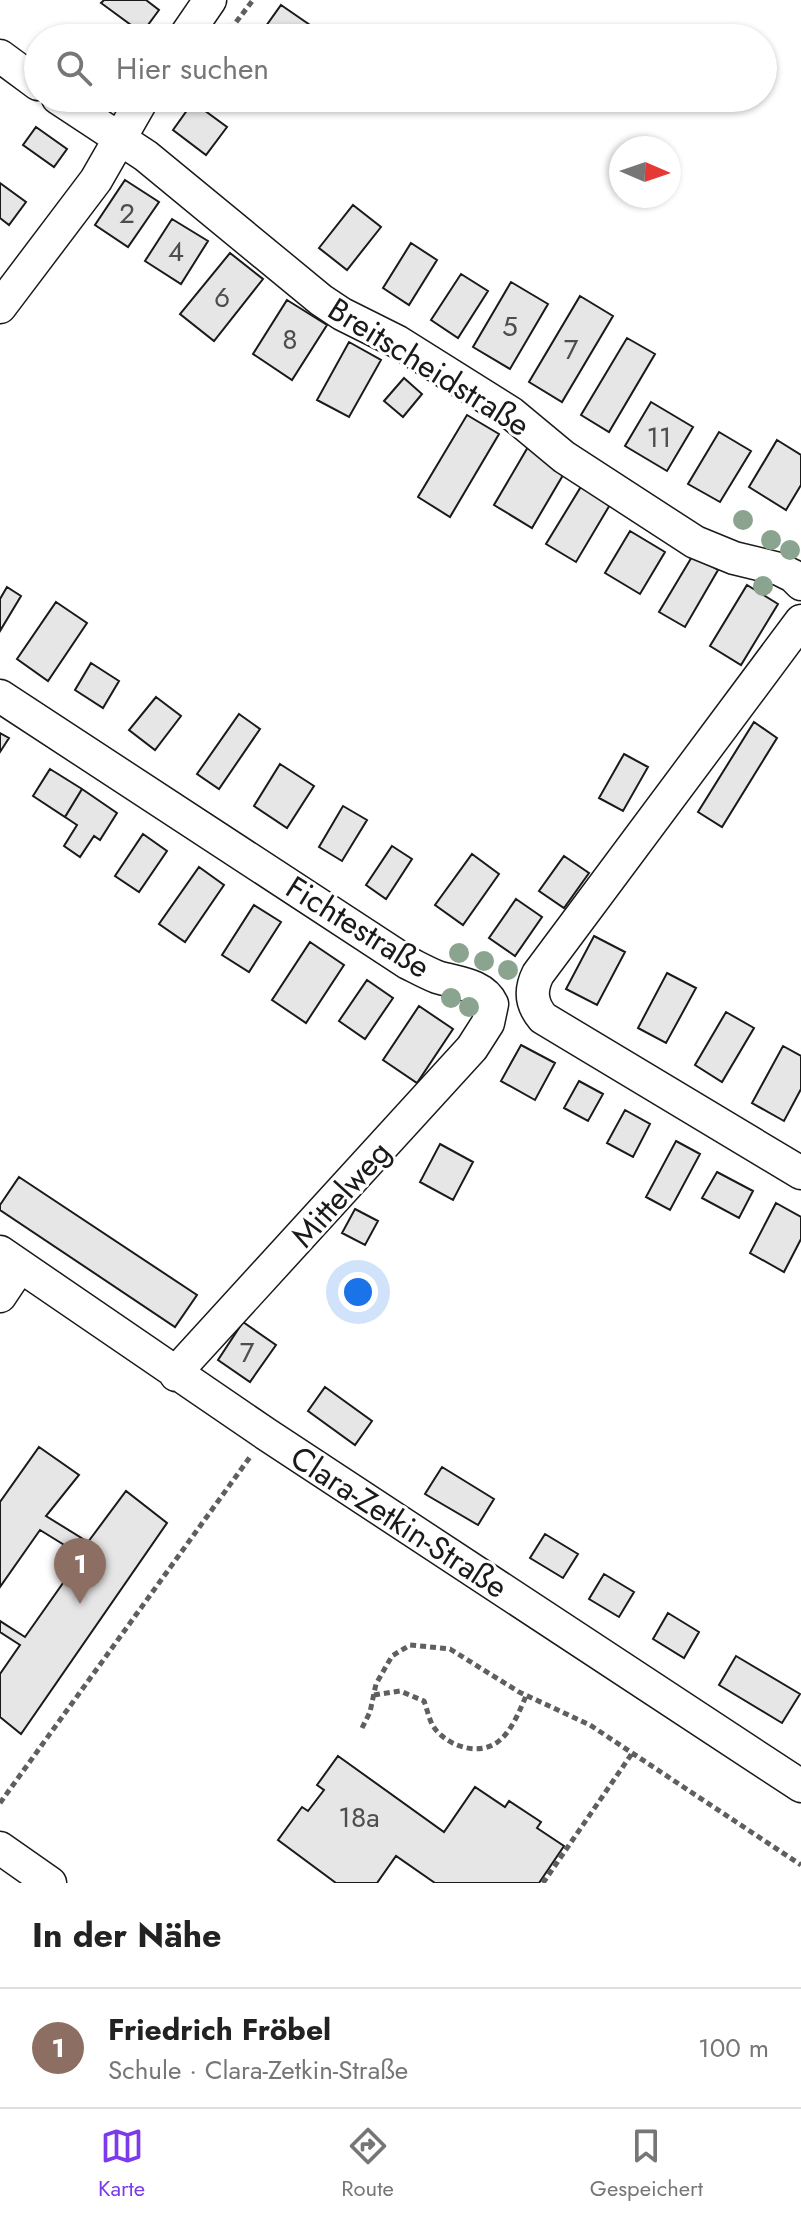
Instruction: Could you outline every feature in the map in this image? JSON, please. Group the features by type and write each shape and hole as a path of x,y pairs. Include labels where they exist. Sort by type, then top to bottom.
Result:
{"street":[{"path":"194,24 210,0"},
{"path":"0,56 24,74"},
{"name":"Breitscheidstraße","path":"79,112 146,156 332,307 389,336 511,413 584,471 695,542 734,558 779,569 801,584"},
{"path":"0,307 96,180 135,112"},
{"path":"801,621 538,974 533,998 543,1018 801,1173"},
{"name":"Fichtestraße","path":"0,696 408,963 427,973 476,988 488,996 492,1004"},
{"path":"492,1004 533,998"},
{"name":"Mittelweg","path":"176,1375 472,1048 488,1023 492,1004"},
{"path":"0,1296 10,1259"},
{"name":"Clara-Zetkin-Straße","path":"10,1259 176,1375 801,1786"},
{"path":"4,1860 50,1883"}],"path":[{"path":"235,24 253,0"},
{"path":"0,1803 266,1434"},
{"path":"362,1728 370,1712 376,1684 392,1656 410,1645 450,1649 526,1696 590,1725 801,1865"},
{"path":"374,1695 400,1691 424,1701 433,1726 450,1743 480,1750 500,1741 526,1696"},
{"path":"543,1883 633,1752"}],"building":[{"path":"104,0 146,0 159,10 149,24 130,24 101,3"},
{"path":"281,5 309,24 267,24"},
{"path":"186,112 207,112 227,127 206,155 173,130"},
{"path":"36,127 67,149 54,167 23,145"},
{"path":"125,180 159,202 128,247 95,225"},
{"path":"0,183 26,202 9,225 0,218"},
{"path":"353,205 381,227 347,270 319,248"},
{"path":"172,219 208,241 181,284 145,261"},
{"path":"411,243 437,260 409,305 383,288"},
{"path":"230,253 263,279 214,341 180,314"},
{"path":"461,274 488,291 458,338 431,320"},
{"path":"511,282 548,304 510,369 473,347"},
{"path":"580,296 613,316 562,402 529,382"},
{"path":"287,300 327,325 292,380 253,354"},
{"path":"627,338 655,354 609,432 581,415"},
{"path":"349,342 381,360 349,417 317,400"},
{"path":"404,378 422,394 403,417 384,401"},
{"path":"651,402 693,427 667,471 625,446"},
{"path":"467,415 499,434 450,517 418,497"},
{"path":"719,432 751,451 720,502 688,484"},
{"path":"777,440 801,455 801,485 786,510 749,487"},
{"path":"528,447 566,470 532,528 494,505"},
{"path":"582,485 611,503 576,562 546,544"},
{"path":"630,531 665,552 640,594 605,573"},
{"path":"693,555 718,570 685,627 659,612"},
{"path":"747,585 778,604 741,665 710,646"},
{"path":"7,587 21,596 0,631 0,599"},
{"path":"56,602 87,623 48,681 17,659"},
{"path":"91,663 119,681 103,708 75,690"},
{"path":"156,697 181,716 155,750 129,730"},
{"path":"239,714 260,729 219,789 197,774"},
{"path":"754,722 777,738 722,827 698,812"},
{"path":"0,733 9,738 0,752"},
{"path":"624,754 648,767 623,811 599,798"},
{"path":"280,764 314,786 287,828 254,806"},
{"path":"50,769 82,789 65,817 33,796"},
{"path":"82,789 117,813 100,840 94,836 80,857 64,846 77,825 65,817"},
{"path":"343,806 367,820 342,861 319,847"},
{"path":"143,834 167,851 139,892 115,876"},
{"path":"392,846 412,859 386,899 366,885"},
{"path":"472,854 499,874 463,925 435,905"},
{"path":"564,856 589,873 564,908 539,891"},
{"path":"199,867 224,885 185,942 159,924"},
{"path":"516,899 542,917 515,956 489,938"},
{"path":"254,905 281,922 249,972 222,955"},
{"path":"594,936 625,952 597,1005 566,989"},
{"path":"310,942 344,965 306,1023 272,1000"},
{"path":"667,973 696,988 666,1043 638,1028"},
{"path":"367,980 393,998 365,1039 339,1021"},
{"path":"419,1006 453,1029 417,1083 383,1060"},
{"path":"726,1012 754,1028 722,1082 695,1065"},
{"path":"521,1045 555,1063 535,1100 501,1081"},
{"path":"783,1046 801,1056 801,1089 784,1121 752,1103"},
{"path":"579,1081 603,1094 588,1121 564,1108"},
{"path":"625,1110 650,1124 633,1157 607,1143"},
{"path":"676,1141 700,1154 670,1210 646,1197"},
{"path":"440,1144 473,1162 453,1200 420,1182"},
{"path":"717,1172 753,1191 739,1218 702,1198"},
{"path":"19,1177 197,1295 175,1327 0,1210 0,1205"},
{"path":"776,1203 801,1217 801,1239 784,1272 750,1253"},
{"path":"355,1209 378,1221 365,1245 342,1233"},
{"path":"243,1322 276,1345 250,1382 218,1360"},
{"path":"325,1387 372,1421 355,1445 308,1411"},
{"path":"39,1447 79,1475 46,1516 88,1542 126,1491 167,1523 21,1734 0,1717 0,1674 20,1645 0,1632 0,1621 25,1637 82,1556 40,1530 0,1587 0,1502"},
{"path":"442,1467 494,1499 478,1525 425,1494"},
{"path":"545,1534 578,1554 563,1578 530,1558"},
{"path":"604,1574 634,1592 619,1617 589,1599"},
{"path":"668,1613 699,1632 684,1658 653,1639"},
{"path":"736,1656 800,1694 782,1723 719,1685"},
{"path":"338,1756 444,1832 475,1787 505,1807 509,1801 541,1822 537,1828 564,1846 539,1883 435,1883 396,1856 377,1883 336,1883 278,1840 302,1807 308,1811 324,1790 317,1785"}],"place":[{"name":"Friedrich Fröbel","path":"80,1604"}]}
